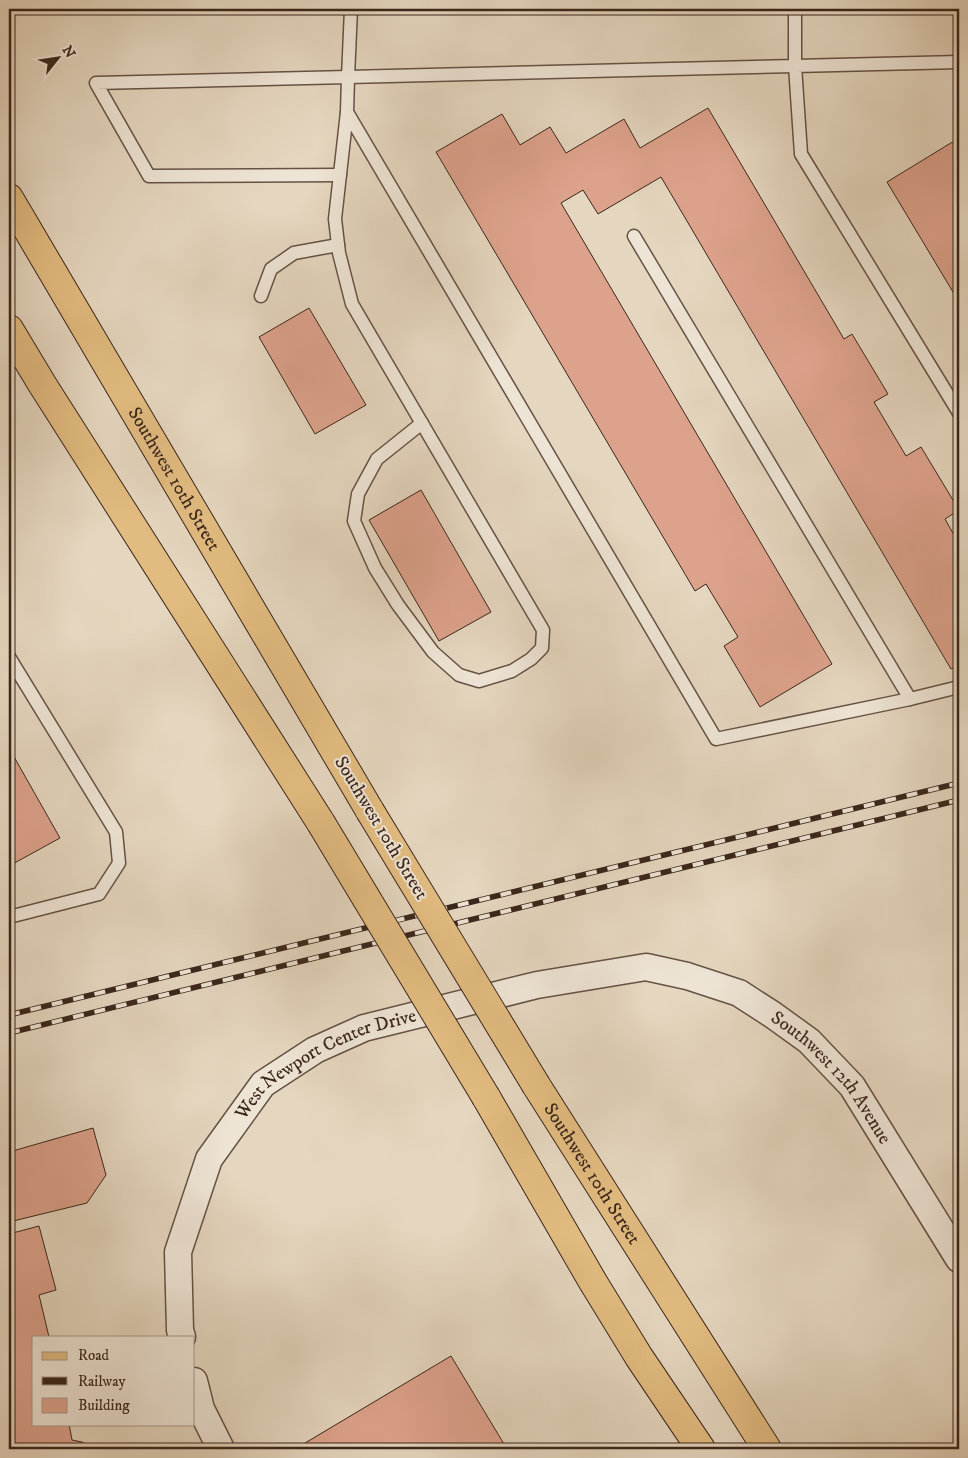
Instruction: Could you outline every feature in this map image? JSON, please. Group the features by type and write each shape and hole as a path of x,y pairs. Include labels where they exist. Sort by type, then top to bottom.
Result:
{"main road":[{"name":"Southwest 10th Street","path":"9,198 370,811 536,1085 767,1449"},
{"path":"9,329 321,823 486,1097 597,1290 701,1449"}],"street":[{"name":"Southwest 12th Avenue","path":"646,967 687,976 739,994 773,1015 809,1041 852,1086 959,1259"},
{"name":"West Newport Center Drive","path":"182,1336 178,1252 181,1242 208,1159 263,1084 315,1050 364,1028 537,985 646,967"},
{"path":"195,1385 201,1409 221,1449"}],"lane":[{"path":"351,9 347,112 335,219 338,245 352,304 422,423 543,630 542,648 531,659 512,671 479,681 459,675 434,652 398,606 376,568 354,521 358,494 377,459 422,423"},
{"path":"795,9 795,66 801,154 959,413"},
{"path":"340,176 149,176 96,83 959,62"},
{"path":"347,112 716,739 959,687"},
{"path":"634,236 910,699"},
{"path":"261,296 271,268 294,252 338,245"},
{"path":"9,657 116,832 119,863 99,894 9,917"}],"building":[{"path":"708,108 844,339 852,334 888,394 874,402 906,456 921,447 959,510 945,519 959,544 959,665 951,669 661,177 598,214 583,190 561,203 832,664 760,707 724,646 738,637 706,584 695,591 436,152 502,114 520,145 550,127 566,153 624,119 640,148"},
{"path":"959,138 959,302 887,182"},
{"path":"309,308 366,405 315,434 259,337"},
{"path":"421,490 491,612 439,641 369,520"},
{"path":"9,748 60,838 9,866"},
{"path":"93,1128 106,1175 87,1203 9,1222 9,1152"},
{"path":"39,1226 56,1290 39,1295 49,1336 32,1336 32,1426 69,1426 72,1440 82,1442 93,1449 9,1449 9,1234"},
{"path":"451,1356 507,1449 295,1449"}],"railway":[{"path":"9,1015 959,783"},
{"path":"9,1033 959,800"}]}
